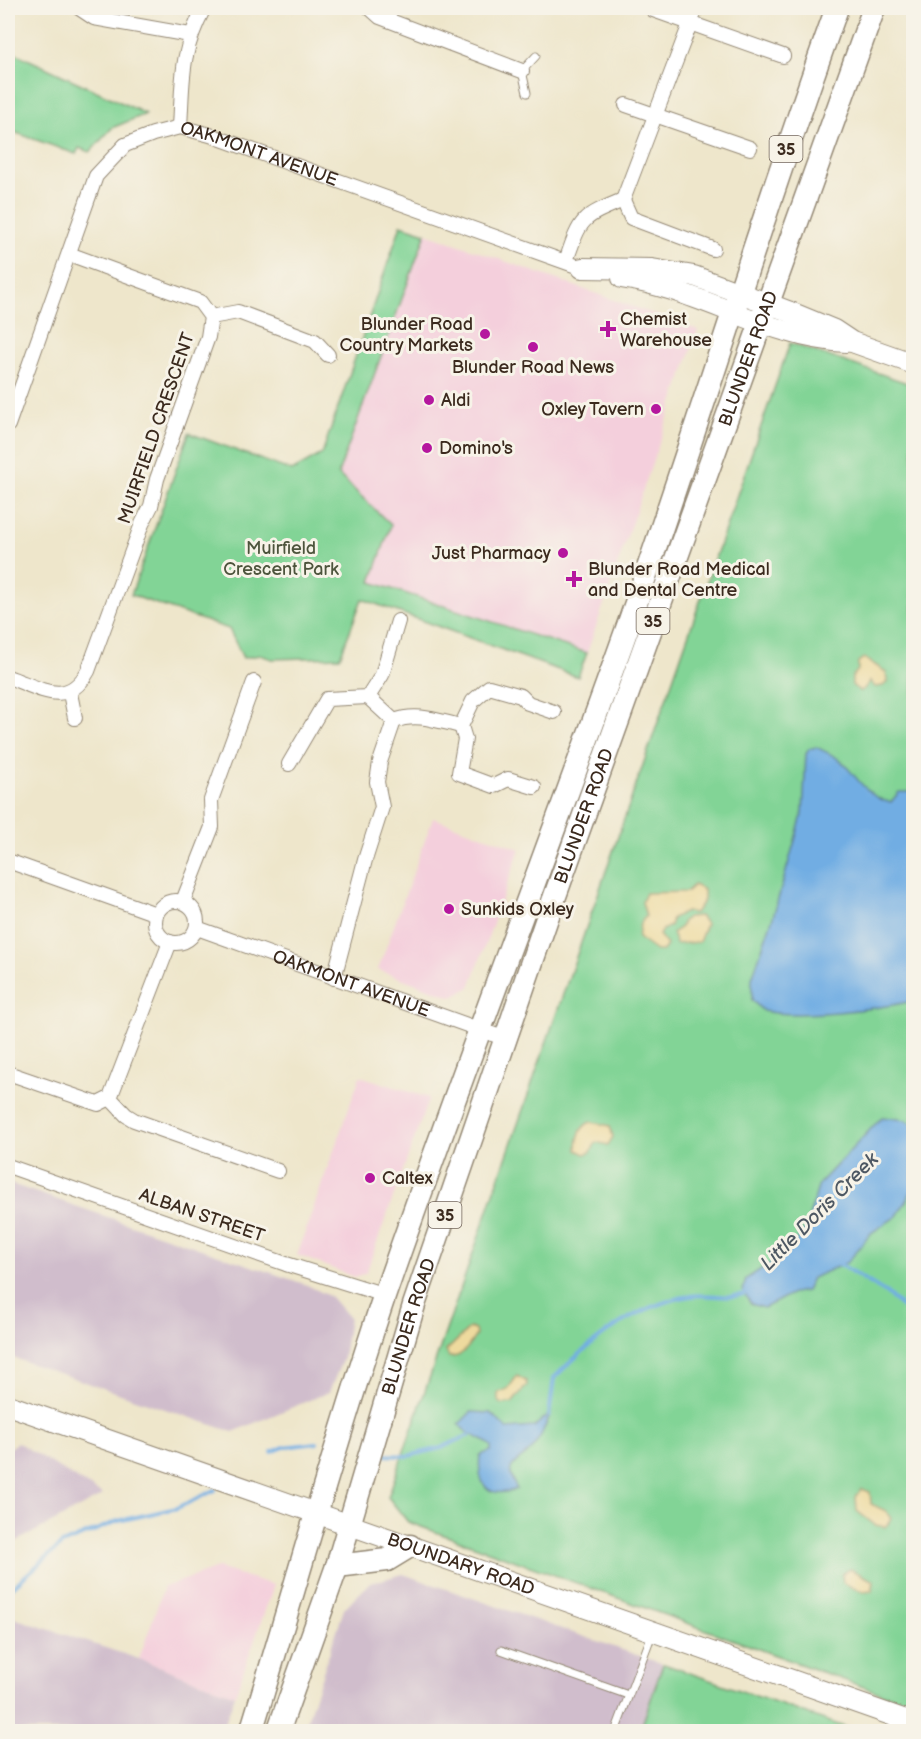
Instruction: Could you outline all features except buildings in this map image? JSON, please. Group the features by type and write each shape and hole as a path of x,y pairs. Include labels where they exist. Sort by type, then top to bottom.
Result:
{"main road":[{"name":"BLUNDER ROAD","path":"251,1731 316,1513 385,1295 478,1029 628,624 738,303 793,129 837,8"},
{"name":"BLUNDER ROAD","path":"278,1731 337,1566 414,1305 506,1039 874,8"},
{"path":"337,1566 387,1560 411,1546"}],"street":[{"path":"79,8 94,18 189,35"},
{"path":"180,127 184,56 189,35 204,8"},
{"path":"370,8 380,17 522,71"},
{"path":"696,8 623,200 631,218 713,249"},
{"path":"653,10 783,56"},
{"path":"626,105 750,148"},
{"name":"OAKMONT AVENUE","path":"8,425 96,176 125,145 180,127 210,135 574,265 678,291 738,303 830,341 852,342 914,364"},
{"path":"574,265 579,224 589,214 623,200"},
{"name":"MUIRFIELD CRESCENT","path":"69,254 200,302 211,317 208,337 157,479 151,506 142,524 88,671 80,686 70,693"},
{"path":"211,317 238,312 315,342 328,355"},
{"path":"368,697 382,675 398,621"},
{"path":"8,676 53,693 70,693 75,718"},
{"path":"183,902 212,827 211,800 254,682"},
{"path":"534,787 508,779 494,786 459,773 465,739 461,726 473,702 489,687 521,696 528,703 554,712"},
{"path":"289,764 327,699 368,697 394,721"},
{"path":"334,978 365,860 382,807 377,782 380,762 394,721 406,716 418,716 461,726"},
{"path":"8,861 156,914"},
{"path":"183,902 194,909 197,928 194,934 183,942 170,942 159,934 155,921 156,914 164,904 183,902"},
{"name":"OAKMONT AVENUE","path":"197,928 506,1039"},
{"path":"8,1073 98,1104 110,1098 170,942"},
{"path":"110,1098 134,1120 278,1171"},
{"name":"ALBAN STREET","path":"8,1166 286,1264 385,1295"},
{"name":"BOUNDARY ROAD","path":"9,1408 350,1524 914,1723"}],"lane":[{"path":"527,93 522,71 536,56"},
{"path":"615,1731 653,1632"},
{"path":"501,1650 628,1695"}],"shaded area":[{"path":"426,233 698,330 587,653 371,583 338,475"},
{"name":"Sunkids Oxley","path":"433,818 520,849 470,987 453,997 378,970"},
{"path":"360,1076 429,1098 366,1273 355,1277 297,1255"},
{"path":"8,1183 307,1285 331,1297 349,1318 343,1358 329,1392 233,1432 8,1356"},
{"path":"17,1442 103,1495 8,1546 8,1450"},
{"path":"218,1568 274,1585 235,1695 139,1659 164,1587"},
{"path":"403,1574 663,1664 640,1731 303,1732 344,1609 370,1583"},
{"path":"8,1616 139,1659 235,1695 222,1731 8,1731"}],"green space":[{"path":"8,50 146,114 112,128 90,152 79,148 76,154 8,130"},
{"name":"Muirfield Crescent Park","path":"401,225 426,233 338,474 391,525 371,582 587,653 578,677 362,599 340,657 272,659 260,655 243,658 229,629 131,595 189,433 292,471 322,454"},
{"path":"790,343 913,385 913,1705 408,1522 388,1497"},
{"path":"664,1664 856,1731 640,1731"}],"sand":[{"path":"864,658 886,672 887,682 883,686 875,687 870,681 860,691 852,685 852,677 858,670 858,662"},
{"path":"694,885 704,890 704,900 695,913 686,912 672,918 670,926 662,930 659,935 667,945 663,951 656,951 638,938 640,924 646,916 642,902 646,893 686,892"},
{"path":"700,916 706,924 699,942 676,944 672,933 681,927 683,921 688,917"},
{"path":"591,1122 610,1126 613,1137 608,1145 596,1142 591,1152 585,1154 577,1150 578,1142 580,1133"},
{"path":"470,1328 475,1330 476,1335 468,1347 462,1353 449,1357 446,1351"},
{"path":"517,1376 526,1381 527,1385 512,1403 502,1404 498,1400 498,1393 508,1389"},
{"path":"862,1489 870,1492 871,1504 886,1511 891,1519 886,1527 875,1525 857,1511 856,1497"},
{"path":"850,1569 874,1581 872,1591 863,1592 843,1583 842,1574"}],"water":[{"path":"816,747 841,761 876,797 891,802 899,792 913,792 913,1001 859,1010 796,1014 763,1011 752,1000 752,978 773,917 803,812 806,754 809,749"},
{"path":"882,1117 906,1120 913,1125 913,1189 897,1216 871,1233 848,1262 812,1278 806,1291 793,1293 764,1308 751,1304 743,1291 746,1279 790,1250 806,1227 819,1184"},
{"path":"471,1412 491,1413 507,1429 534,1427 551,1412 537,1442 511,1469 517,1489 506,1492 491,1491 482,1481 480,1455 491,1451 491,1446 466,1432 459,1424"}],"waterway":[{"path":"838,1263 883,1291 914,1316"},
{"name":"Little Doris Creek","path":"549,1415 554,1378 584,1350 616,1326 651,1307 670,1301 698,1295 734,1296 749,1292"},
{"name":"Little Doris Creek","path":"381,1455 408,1456 441,1448 469,1435"},
{"name":"Little Doris Creek","path":"272,1452 284,1447 317,1443"},
{"name":"Little Doris Creek","path":"8,1591 62,1544 118,1521 177,1508 215,1490"}],"place":[{"name":"Chemist Warehouse","path":"608,329"},
{"name":"Blunder Road Country Markets","path":"485,334"},
{"name":"Blunder Road News","path":"533,347"},
{"name":"Aldi","path":"429,400"},
{"name":"Oxley Tavern","path":"656,409"},
{"name":"Domino's","path":"427,448"},
{"name":"Just Pharmacy","path":"563,553"},
{"name":"Blunder Road Medical and Dental Centre","path":"574,579"},
{"name":"Sunkids Oxley","path":"449,909"},
{"name":"Caltex","path":"370,1178"}]}
